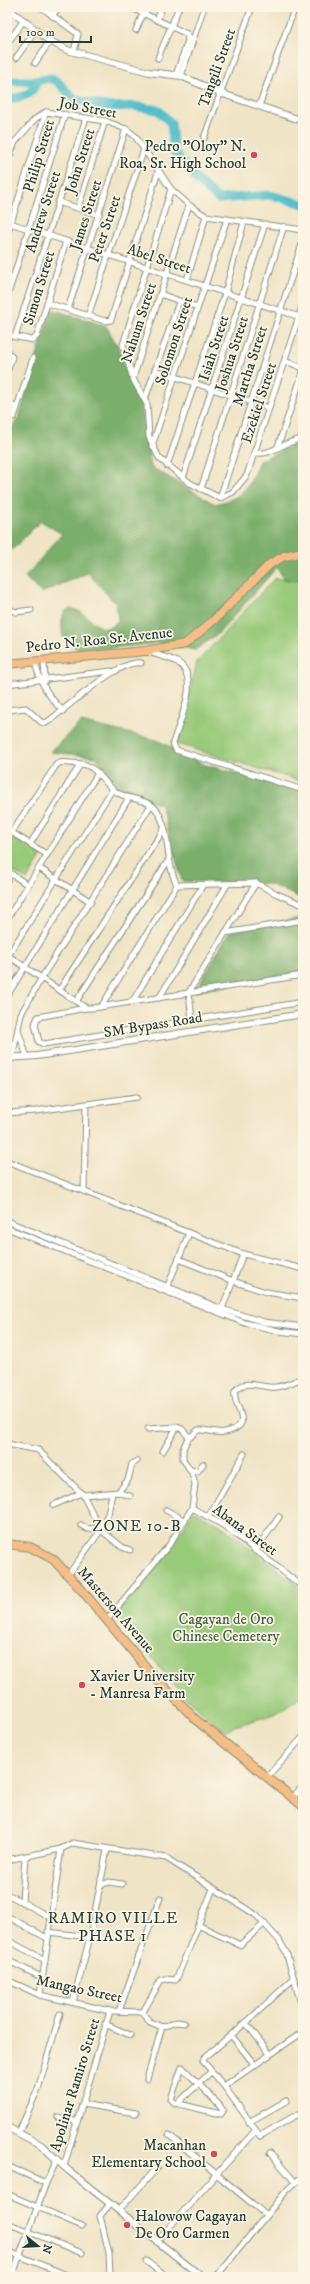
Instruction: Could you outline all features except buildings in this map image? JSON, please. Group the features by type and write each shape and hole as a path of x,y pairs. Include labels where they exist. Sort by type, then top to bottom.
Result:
{"main road":[{"name":"Pedro N. Roa Sr. Avenue","path":"7,664 145,651 173,647 189,641 214,620 270,564 284,556 303,552"},
{"name":"Masterson Avenue","path":"7,1544 30,1547 53,1559 157,1680 196,1720 303,1806"}],"street":[{"path":"41,7 78,34 74,52"},
{"path":"52,16 59,7"},
{"path":"130,7 144,10 158,20 188,36 178,76"},
{"path":"158,20 162,7"},
{"path":"158,58 179,7"},
{"path":"178,76 204,7"},
{"name":"Tangili Street","path":"204,138 252,7"},
{"path":"259,106 294,7"},
{"path":"9,10 50,41 74,52 109,60 149,72 178,76 220,93 301,120 303,109"},
{"path":"136,30 144,10"},
{"path":"7,44 24,20"},
{"path":"16,58 36,30"},
{"path":"35,63 50,41"},
{"path":"7,235 9,223 46,112"},
{"name":"Job Street","path":"7,145 15,142 35,119 46,112 105,121 126,129 135,136 171,190 189,205 206,216 284,226 303,230"},
{"name":"Philip Street","path":"7,297 65,114"},
{"name":"Andrew Street","path":"15,337 86,118"},
{"name":"John Street","path":"78,208 105,121"},
{"name":"James Street","path":"68,309 126,129"},
{"path":"7,163 15,142"},
{"name":"Peter Street","path":"88,316 144,149"},
{"path":"47,303 105,321 111,320 128,262 158,172"},
{"path":"146,399 133,379 123,345 171,190"},
{"path":"58,202 99,215"},
{"name":"Nahum Street","path":"133,379 189,205"},
{"path":"187,280 206,216"},
{"name":"Solomon Street","path":"152,447 227,219"},
{"path":"167,466 225,293 244,222"},
{"name":"Abel Street","path":"9,223 301,318"},
{"name":"Isiah Street","path":"183,478 265,224"},
{"name":"Joshua Street","path":"201,489 232,395 284,226"},
{"name":"Simon Street","path":"15,337 33,340 37,336 66,241"},
{"name":"Martha Street","path":"220,498 303,241"},
{"path":"160,294 178,302 197,307"},
{"path":"178,302 146,399 149,437 158,458 167,466 201,489 220,498"},
{"name":"Ezekiel Street","path":"220,498 233,492 240,486 247,475 301,318 303,304"},
{"path":"7,335 15,337"},
{"path":"7,351 12,357 7,372"},
{"path":"14,417 33,358"},
{"path":"285,362 303,368"},
{"path":"155,370 175,378 196,382 270,408"},
{"path":"278,446 303,372"},
{"path":"7,403 17,408"},
{"path":"255,453 261,454 278,446 302,439 303,433"},
{"path":"7,608 16,612 32,610"},
{"path":"145,651 177,663 184,670 189,682 189,694 173,743 174,748 180,752 303,790"},
{"path":"42,685 46,679 44,660"},
{"path":"35,662 39,680 50,698 63,711"},
{"path":"7,710 26,708 43,723 63,711 112,671 133,662 141,663"},
{"path":"7,684 112,671"},
{"path":"7,839 57,764 62,762 80,765 86,764 98,773 112,790 129,798 151,805 158,812 164,829 168,861 177,885"},
{"path":"30,844 80,765"},
{"path":"7,919 39,868 46,854 98,773"},
{"path":"86,1008 77,1000 8,956 112,790"},
{"path":"7,996 129,798"},
{"path":"9,1058 21,1014 42,977 151,805"},
{"path":"60,989 164,829"},
{"path":"11,832 46,854"},
{"path":"77,1000 168,861"},
{"path":"39,868 90,902"},
{"path":"7,880 9,873 28,885"},
{"path":"177,885 228,885 256,883 276,894 303,905"},
{"path":"192,1020 189,992 256,883"},
{"path":"101,1007 177,885"},
{"path":"132,1002 204,885"},
{"path":"159,998 228,885"},
{"path":"225,933 303,920"},
{"path":"303,975 101,1007 86,1008 38,1017 35,1024 39,1042 44,1044 303,1002"},
{"path":"7,982 14,986"},
{"name":"SM Bypass Road","path":"9,1058 27,1058 303,1014"},
{"path":"18,1029 27,1058"},
{"path":"7,1113 86,1105 137,1097"},
{"path":"84,1191 86,1105"},
{"path":"7,1161 243,1254 303,1269"},
{"path":"7,1221 168,1286 221,1311 264,1322 303,1327"},
{"path":"7,1228 166,1292 264,1328 303,1334"},
{"path":"166,1292 189,1233"},
{"path":"221,1311 243,1254"},
{"path":"179,1259 233,1281 266,1292 303,1298"},
{"path":"264,1322 264,1328"},
{"path":"107,1620 169,1545 192,1508 195,1484 183,1456 184,1445 189,1437 198,1430 225,1432 238,1426 242,1421 242,1415 233,1398 235,1391 241,1386 248,1384 276,1387 303,1378"},
{"path":"148,1429 177,1427 182,1429 189,1437"},
{"path":"163,1451 177,1427"},
{"path":"7,1444 38,1450 82,1494 100,1529 122,1547 130,1550"},
{"path":"208,1517 244,1454"},
{"path":"68,1575 100,1529 108,1514 115,1492 128,1480 132,1464 137,1461"},
{"path":"190,1470 198,1471 203,1464"},
{"path":"54,1505 82,1494 115,1492 130,1496"},
{"name":"Abana Street","path":"192,1508 223,1525 303,1587"},
{"path":"166,1510 185,1521"},
{"path":"255,1551 279,1517"},
{"path":"81,1525 90,1529 100,1529"},
{"path":"267,1777 303,1737"},
{"path":"293,1797 303,1786"},
{"path":"7,1860 61,1849 73,1843 107,1850 166,1858 245,1908 265,1923 282,1944 303,2010"},
{"path":"40,1995 61,1849"},
{"path":"74,2002 90,1937 107,1850"},
{"path":"22,1902 25,1856"},
{"path":"101,1885 110,1882 122,1884"},
{"path":"213,1889 198,1925 240,1945 265,1923"},
{"path":"7,1894 50,1918"},
{"path":"119,2011 160,1898"},
{"path":"7,1916 47,1938"},
{"name":"Mangao Street","path":"7,1980 40,1995 110,2011 141,2012 147,2007 161,1980 165,1978 176,1980 198,1925"},
{"path":"48,1932 90,1937"},
{"path":"7,1940 45,1960"},
{"path":"7,1960 42,1978"},
{"path":"294,1979 246,2023 204,2058 204,2062 224,2086 255,2131 261,2137 298,2114"},
{"name":"Apolinar Ramiro Street","path":"64,2166 110,2011"},
{"path":"141,2012 150,2022 162,2028 177,2022 184,2024"},
{"path":"19,2132 38,2089 60,2014"},
{"path":"246,2023 270,2054"},
{"path":"105,2024 130,2034"},
{"path":"147,2079 162,2028"},
{"path":"224,2086 254,2064 303,2032"},
{"path":"231,2035 254,2064"},
{"path":"182,2067 199,2083 223,2110 221,2114 212,2114 174,2102 171,2096 182,2067"},
{"path":"178,2103 212,2072"},
{"path":"249,2122 286,2101"},
{"path":"82,2104 136,2114"},
{"path":"58,2117 77,2122"},
{"path":"7,2127 41,2145 110,2204 202,2277"},
{"path":"157,2241 255,2131"},
{"path":"169,2135 266,2215"},
{"path":"270,2153 295,2182"},
{"path":"12,2277 46,2183 58,2160"},
{"path":"7,2166 46,2183"},
{"path":"119,2210 157,2168"},
{"path":"216,2277 266,2215 295,2182 303,2176"},
{"path":"7,2194 82,2226"},
{"path":"110,2204 100,2216 109,2253 110,2277"},
{"path":"7,2223 82,2252"},
{"path":"7,2251 72,2277"},
{"path":"146,2261 166,2277"}],"green space":[{"path":"51,309 106,326 119,348 129,380 142,404 144,428 151,467 215,504 239,495 248,485 259,461 295,444 303,445 303,579 294,581 284,579 277,567 219,633 195,650 160,643 88,650 77,649 63,637 62,618 64,613 70,609 76,610 97,625 107,628 113,626 118,620 116,604 88,573 41,593 25,577 62,534 41,521 7,555 7,435 19,417"},
{"path":"303,578 303,782 177,744 197,662 274,579"},
{"path":"81,722 157,740 205,765 303,790 303,899 269,884 182,881 161,805 124,791 96,757 50,752"},
{"path":"13,836 43,854 27,880 7,868 7,846"},
{"path":"303,917 303,971 195,992 229,932"},
{"name":"Cagayan de Oro Chinese Cemetery","path":"193,1510 222,1526 303,1589 303,1695 275,1714 235,1726 225,1732 185,1697 114,1615 167,1552"}],"waterway":[{"path":"7,81 37,81 49,78 57,81 75,100 111,107 133,106 158,110 171,123 174,152 197,180 218,199 270,195 303,204"},
{"path":"7,99 21,97 29,93 37,81"}],"place":[{"name":"Pedro \"Oloy\" N. Roa, Sr. High School","path":"254,155"},
{"name":"Xavier University - Manresa Farm","path":"82,1685"},
{"name":"Macanhan Elementary School","path":"214,2154"},
{"name":"Halowow Cagayan De Oro Carmen","path":"127,2225"}],"district":[{"name":"ZONE 10-B","path":"137,1526"},
{"name":"RAMIRO VILLE PHASE 1","path":"113,1927"}]}
